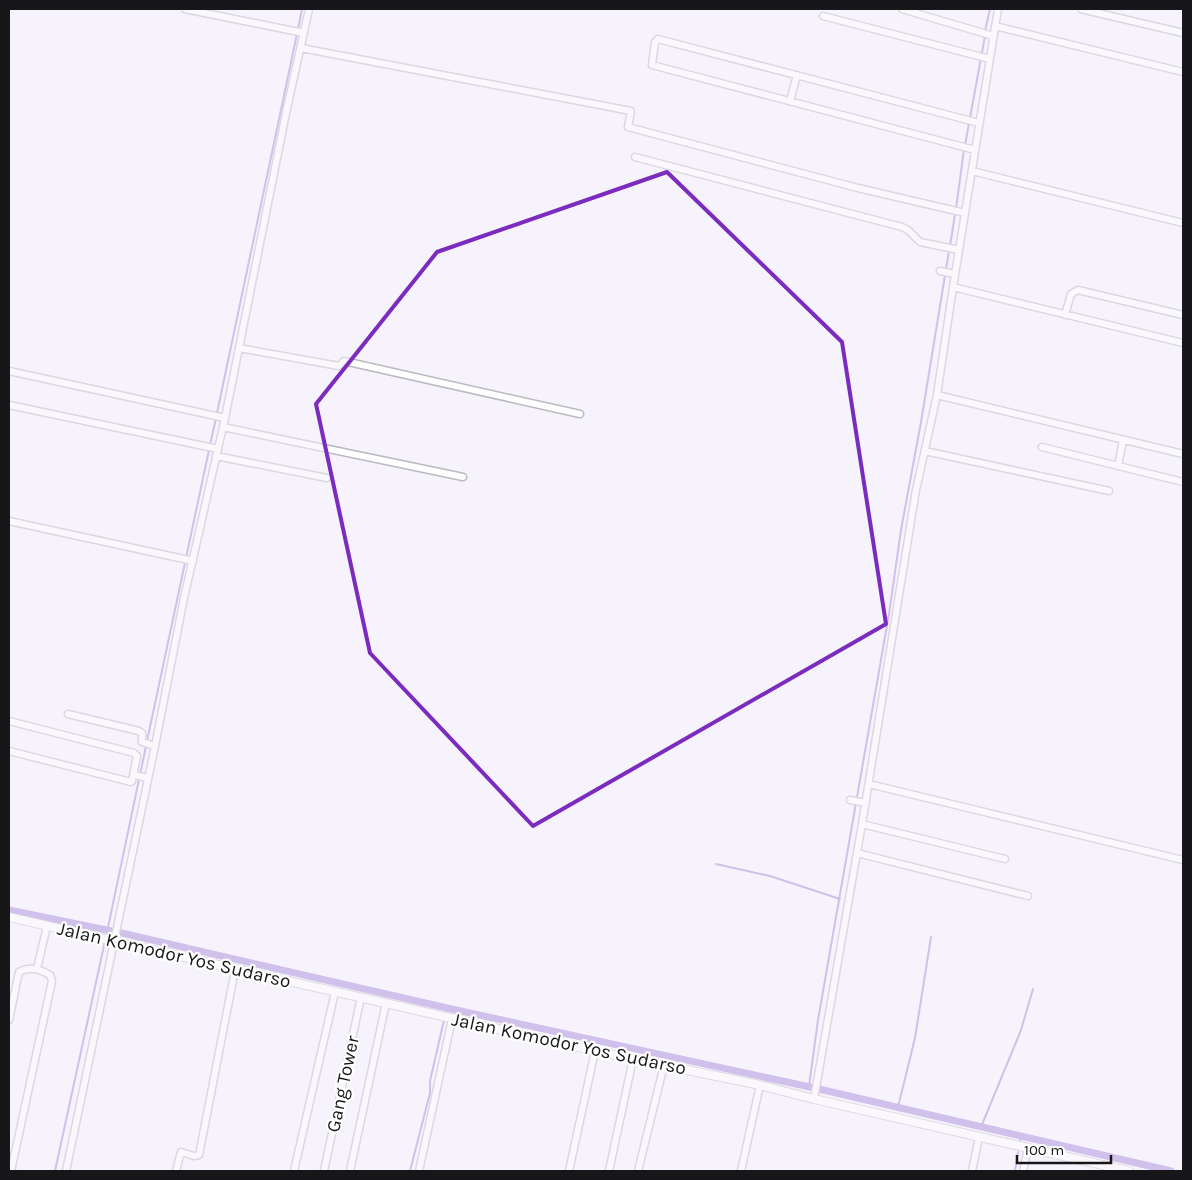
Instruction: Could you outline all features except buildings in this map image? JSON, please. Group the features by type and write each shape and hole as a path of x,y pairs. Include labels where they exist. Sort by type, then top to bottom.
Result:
{"street":[{"path":"189,9 303,33"},
{"path":"66,1171 191,561 223,427 223,418 309,9"},
{"path":"902,9 992,36"},
{"path":"814,1097 862,824 863,802 868,784 916,490 937,396 953,287 952,274 962,212 972,171 972,149 976,122 998,9"},
{"path":"1081,9 1183,33"},
{"path":"823,16 988,59"},
{"path":"995,26 1183,72"},
{"path":"972,149 652,65 655,42 658,39 976,122"},
{"path":"300,48 631,111 628,127 858,188 962,212"},
{"path":"790,101 796,75"},
{"path":"636,158 902,227 908,230 920,242 956,249"},
{"path":"972,171 1183,223"},
{"path":"941,271 952,274"},
{"path":"953,287 1183,343"},
{"path":"1065,315 1071,294 1078,290 1183,315"},
{"path":"239,348 339,366 344,361 580,414"},
{"path":"9,371 223,418"},
{"path":"937,396 1183,454"},
{"path":"9,405 205,446 216,451 326,478"},
{"path":"223,427 463,477"},
{"path":"1118,466 1123,440"},
{"path":"1042,447 1183,482"},
{"path":"925,451 1109,491"},
{"path":"9,521 191,561"},
{"path":"68,714 139,730 142,733 142,742 154,746"},
{"path":"9,721 134,753 137,756 135,775 132,781 127,782 9,751"},
{"path":"135,775 147,778"},
{"path":"868,784 1183,860"},
{"path":"851,800 863,802"},
{"path":"862,824 1005,859"},
{"path":"857,853 1028,896"},
{"name":"Jalan Komodor Yos Sudarso","path":"9,917 595,1051 814,1097 1129,1171"},
{"path":"37,969 47,926"},
{"path":"9,1020 19,972 37,969 50,975 52,981 11,1171"},
{"path":"176,1171 181,1152 194,1156 199,1155 235,970"},
{"path":"294,1171 335,992"},
{"name":"Gang Tower","path":"324,1171 361,997"},
{"path":"350,1171 386,1003"},
{"path":"419,1171 447,1017"},
{"path":"569,1171 595,1051"},
{"path":"609,1171 633,1059"},
{"path":"638,1171 664,1065"},
{"path":"741,1171 760,1085"},
{"path":"972,1171 978,1137"},
{"path":"1023,1171 1028,1148"}],"highlighted area":[{"path":"667,172 842,342 886,624 533,826 370,653 316,404 437,252"}],"waterway":[{"path":"298,29 302,9"},
{"path":"985,31 990,9"},
{"path":"217,413 297,34"},
{"path":"965,145 985,36"},
{"path":"956,209 964,149"},
{"path":"950,246 955,214"},
{"path":"809,1086 818,1020 889,614 901,530 949,251"},
{"path":"210,445 216,418"},
{"path":"147,741 209,450"},
{"path":"106,937 146,746"},
{"path":"716,864 770,876 840,899"},
{"path":"9,910 126,934 447,1008 819,1089 1171,1171"},
{"path":"898,1107 915,1038 931,937"},
{"path":"55,1171 105,941"},
{"path":"981,1127 1021,1030 1033,989"},
{"path":"445,1015 447,1008"},
{"path":"410,1171 430,1093 430,1081 444,1020"},
{"path":"1020,1141 1022,1136"},
{"path":"1015,1171 1018,1152"}]}
